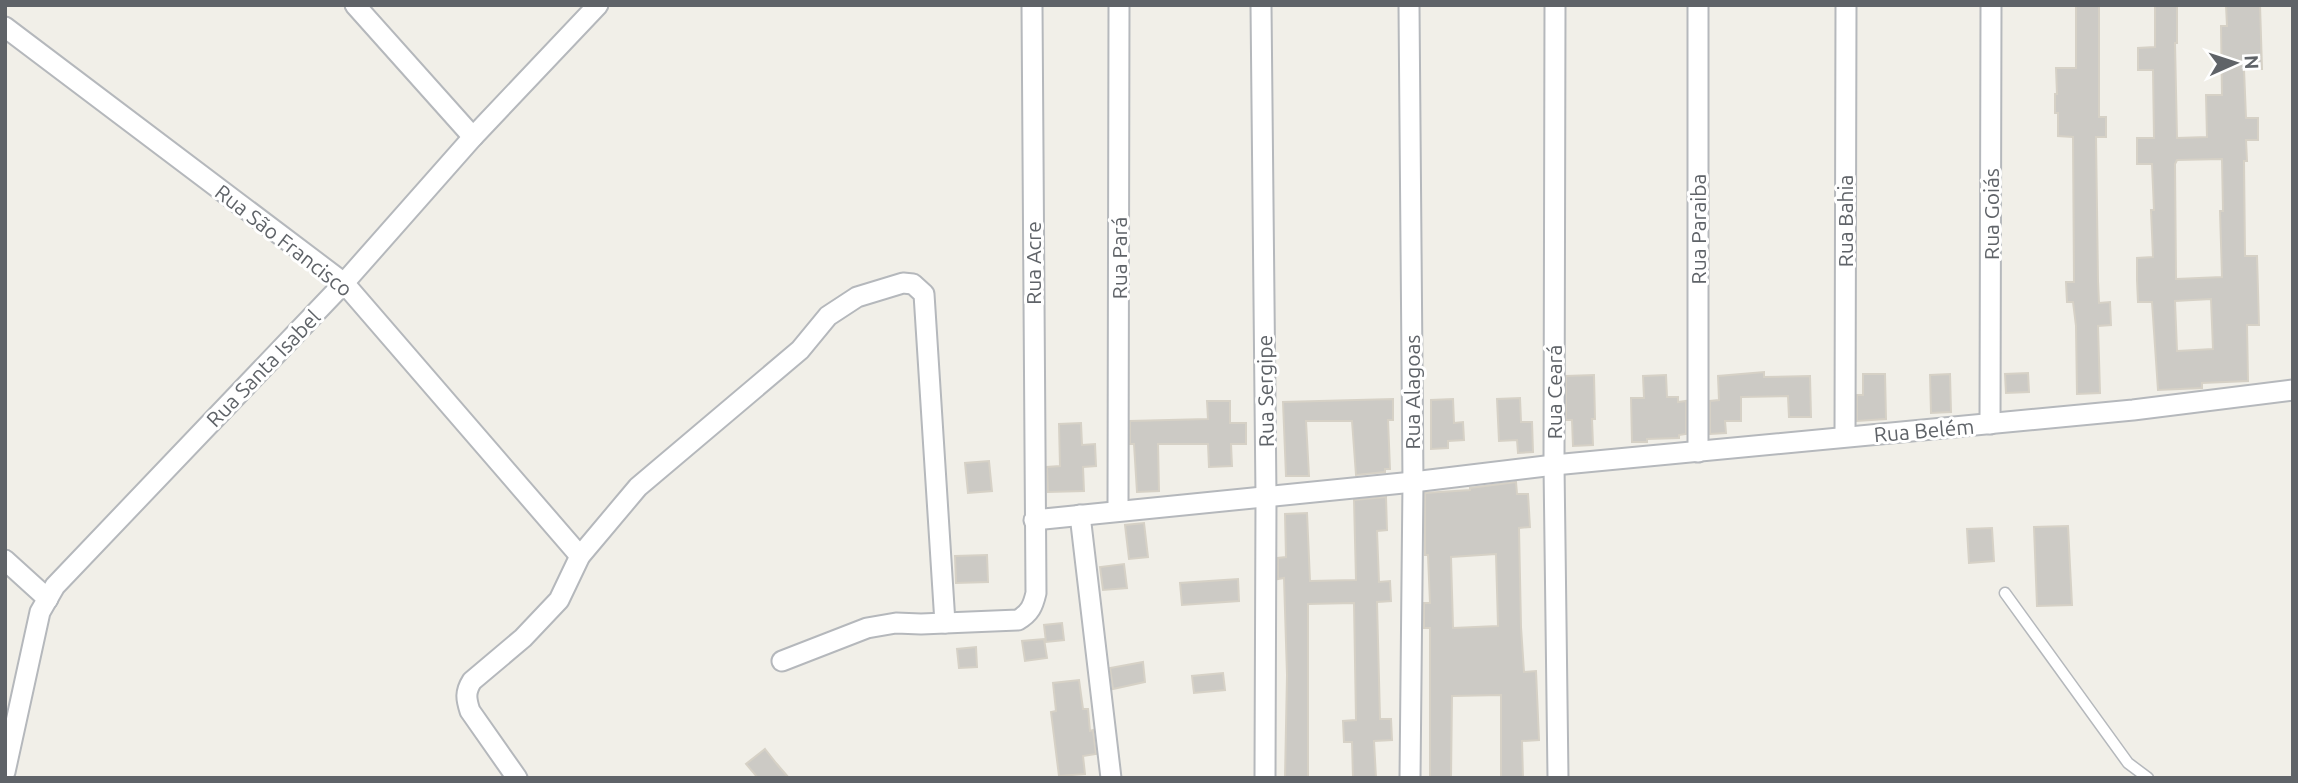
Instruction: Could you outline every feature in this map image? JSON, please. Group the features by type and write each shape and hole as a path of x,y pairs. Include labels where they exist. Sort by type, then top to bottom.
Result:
{"street":[{"path":"355,5 473,137"},
{"name":"Rua Santa Isabel","path":"5,772 40,612 55,586 344,284 473,137 598,5"},
{"name":"Rua Acre","path":"945,623 1018,620 1028,614 1036,593 1032,5"},
{"name":"Rua Pará","path":"1118,510 1119,5"},
{"name":"Rua Sergipe","path":"1261,5 1266,497 1265,778"},
{"name":"Rua Alagoas","path":"1409,5 1413,482 1410,778"},
{"name":"Rua Ceará","path":"1555,5 1554,465 1558,778"},
{"name":"Rua Paraiba","path":"1698,5 1698,452"},
{"name":"Rua Bahia","path":"1845,436 1846,5"},
{"name":"Rua Goiás","path":"1990,424 1991,5"},
{"name":"Rua São Francisco","path":"5,27 344,284 580,556"},
{"path":"517,778 470,711 466,699 467,689 478,674 523,638 559,600 580,556 638,487 800,350 828,316 857,297 903,283 913,284 924,294 945,623 896,622 867,628 782,662"},
{"name":"Rua Belém","path":"1034,520 1554,465 2133,410 2293,390"},
{"path":"1080,515 1111,778"},
{"path":"5,561 48,599"}],"lane":[{"path":"2005,593 2128,764 2148,778"}],"building":[{"path":"2076,5 2099,5 2099,117 2106,117 2106,137 2096,137 2098,281 2099,303 2110,302 2111,325 2098,326 2100,393 2077,394 2076,326 2073,302 2067,302 2066,282 2074,282 2073,137 2058,136 2058,113 2055,113 2056,68 2076,68"},
{"path":"2155,5 2177,5 2177,138 2207,137 2206,95 2222,95 2221,26 2227,26 2226,5 2260,5 2262,69 2244,69 2246,118 2258,118 2258,140 2246,140 2247,161 2244,161 2245,256 2257,256 2259,325 2247,325 2248,381 2202,383 2202,388 2158,390 2152,302 2138,302 2137,280 2137,258 2153,257 2151,210 2154,210 2152,164 2137,164 2137,138 2154,138 2153,70 2138,70 2138,48 2155,47","holes":["2222,159 2222,277 2176,279 2175,164 2177,160","2211,299 2213,349 2177,351 2175,301"]},
{"path":"1764,372 1764,377 1810,376 1811,417 1789,417 1788,396 1741,397 1741,421 1725,421 1726,433 1710,434 1710,401 1719,400 1718,376"},
{"path":"2028,373 2029,392 2006,393 2005,374"},
{"path":"1863,374 1885,374 1886,419 1857,421 1857,395 1863,395"},
{"path":"1950,374 1951,412 1931,413 1930,375"},
{"path":"1594,375 1593,445 1573,446 1572,420 1566,420 1566,376"},
{"path":"1666,375 1667,397 1678,397 1678,402 1686,401 1686,434 1679,435 1679,438 1632,442 1631,398 1644,398 1643,376"},
{"path":"1520,398 1521,422 1532,422 1533,452 1518,453 1517,440 1499,441 1497,399"},
{"path":"1393,399 1393,420 1388,420 1390,469 1356,475 1352,421 1306,421 1309,476 1286,476 1283,402"},
{"path":"1453,399 1454,423 1463,422 1464,440 1448,441 1448,448 1431,449 1431,400"},
{"path":"1207,401 1230,401 1230,423 1246,423 1246,444 1231,444 1232,466 1209,467 1208,444 1158,444 1159,491 1137,492 1134,444 1130,444 1130,421 1208,419"},
{"path":"1081,423 1082,445 1095,444 1096,466 1083,467 1084,491 1048,492 1047,467 1060,466 1059,424"},
{"path":"989,461 992,491 968,493 965,463"},
{"path":"1516,482 1517,494 1528,494 1530,527 1519,528 1521,627 1524,672 1536,671 1539,740 1522,741 1523,778 1501,778 1501,695 1452,696 1451,778 1430,778 1430,628 1424,628 1424,603 1430,603 1428,555 1425,555 1425,493","holes":["1496,554 1498,626 1453,628 1451,557"]},
{"path":"1386,497 1387,530 1377,531 1379,582 1390,581 1391,601 1377,602 1380,719 1391,719 1392,740 1374,741 1376,778 1353,778 1352,742 1344,742 1343,721 1356,720 1354,603 1308,604 1308,778 1285,778 1287,675 1284,578 1278,579 1278,558 1286,557 1285,514 1307,513 1310,581 1356,580 1354,500"},
{"path":"1144,523 1148,557 1129,559 1125,525"},
{"path":"2068,526 2072,605 2037,606 2034,527"},
{"path":"1992,528 1994,561 1969,563 1967,529"},
{"path":"987,555 988,582 956,583 955,556"},
{"path":"1124,564 1127,588 1103,590 1100,567"},
{"path":"1238,579 1239,601 1182,605 1180,583"},
{"path":"1062,623 1064,640 1046,642 1044,625"},
{"path":"1044,639 1047,658 1025,661 1022,641"},
{"path":"976,647 977,667 959,668 957,649"},
{"path":"1143,662 1145,682 1113,689 1110,668"},
{"path":"1223,673 1225,690 1194,693 1192,676"},
{"path":"1079,680 1083,709 1088,709 1096,754 1083,756 1085,774 1059,776 1051,712 1056,711 1053,683"},
{"path":"765,749 789,778 758,778 746,764"}]}
